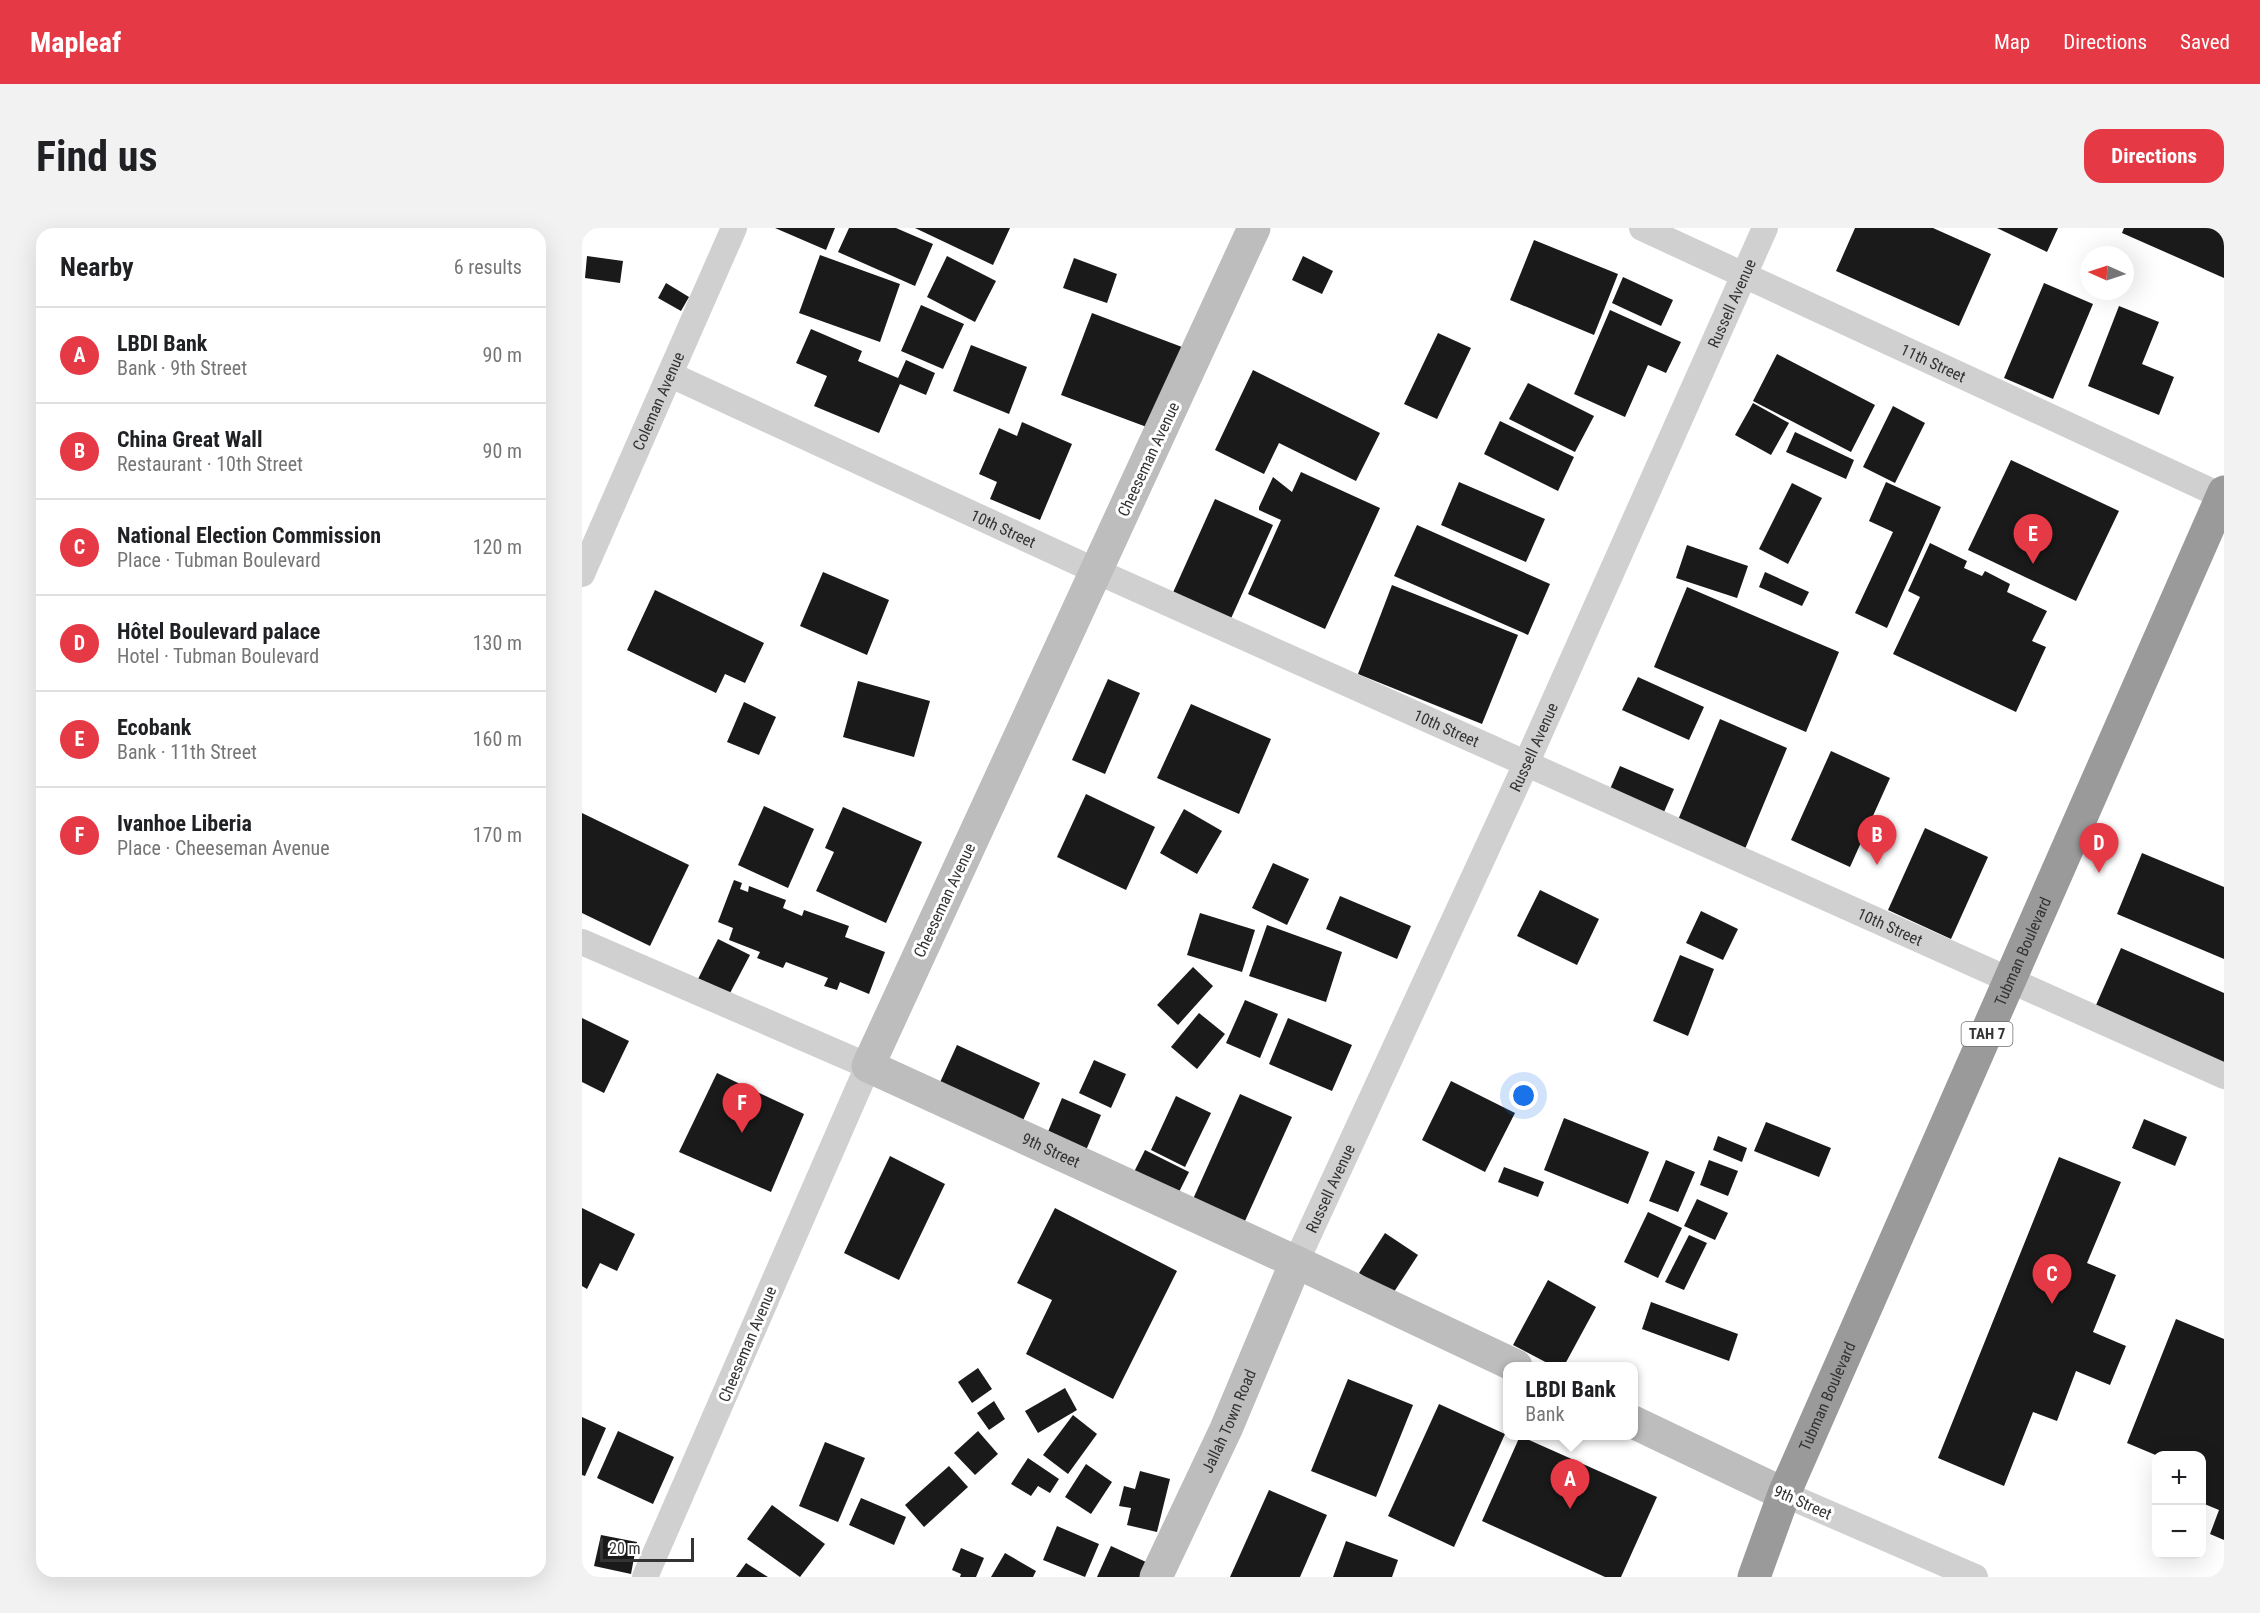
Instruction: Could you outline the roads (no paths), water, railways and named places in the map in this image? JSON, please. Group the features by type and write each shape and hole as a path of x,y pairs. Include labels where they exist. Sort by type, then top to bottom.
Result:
{"highway":[{"name":"Tubman Boulevard","path":"1754,1577 1784,1494 2223,495"}],"street":[{"name":"Coleman Avenue","path":"582,574 734,228"},
{"name":"Cheeseman Avenue","path":"645,1577 867,1066 1254,228"},
{"name":"11th Street","path":"1642,228 2223,495"},
{"name":"Russell Avenue","path":"1296,1262 1526,764 1765,228"},
{"name":"10th Street","path":"671,375 1096,571 2224,1076"},
{"name":"9th Street","path":"582,942 867,1066 1296,1262 1508,1362"},
{"name":"Jallah Town Road","path":"1156,1577 1226,1429 1296,1262"},
{"name":"9th Street","path":"1638,1424 1784,1494 1975,1577"}],"place":[{"name":"Ecobank","path":"2033,564"},
{"name":"China Great Wall","path":"1877,865"},
{"name":"Hôtel Boulevard palace","path":"2099,873"},
{"name":"Ivanhoe Liberia","path":"742,1133"},
{"name":"National Election Commission","path":"2052,1304"},
{"name":"LBDI Bank","path":"1570,1509"}]}
